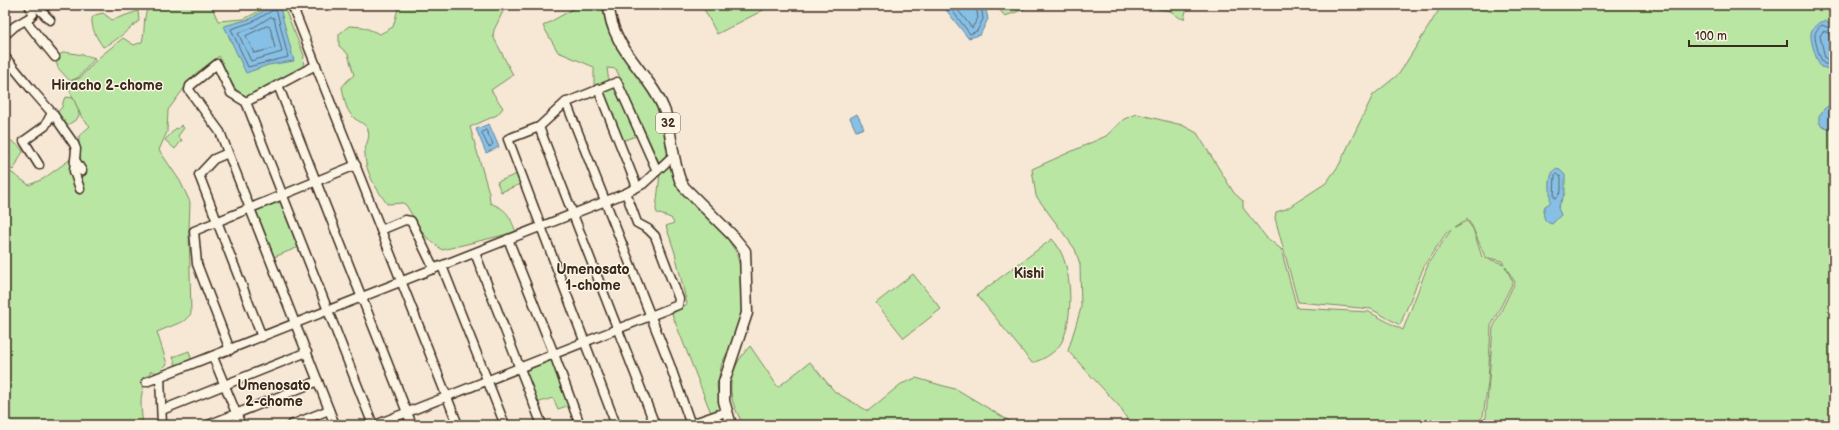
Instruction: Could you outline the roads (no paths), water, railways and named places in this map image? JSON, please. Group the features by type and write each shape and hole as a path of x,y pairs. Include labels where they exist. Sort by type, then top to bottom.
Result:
{"main road":[{"name":"32","path":"609,5 616,33 622,46 655,92 665,112 676,168 684,187 732,235 745,251 748,306 724,382 724,401 731,425"}],"street":[{"path":"32,7 48,5"},
{"path":"292,5 458,425"},
{"path":"5,35 33,14 32,7"},
{"path":"32,7 50,20"},
{"path":"26,20 37,36 43,40 55,57"},
{"path":"5,57 52,113 74,144 76,149 74,171 80,189"},
{"path":"335,425 220,132 192,95 190,86 217,64 232,93 246,102 374,425 675,307 680,299 655,236 648,229 637,223 626,193"},
{"path":"246,102 316,65"},
{"path":"616,425 508,139 539,127 566,102 617,82 657,171"},
{"path":"278,85 412,425"},
{"path":"598,89 637,187"},
{"path":"566,102 651,316 690,425 726,412"},
{"path":"39,165 24,141 45,126 52,113"},
{"path":"539,127 655,425"},
{"path":"228,153 214,159 199,175 262,337"},
{"path":"146,382 213,357 626,193 643,184 674,155"},
{"path":"74,160 82,172"},
{"path":"230,350 197,264 194,231 356,165"},
{"path":"382,230 409,219 434,269"},
{"path":"508,239 554,354 580,425"},
{"path":"475,253 542,425"},
{"path":"442,266 505,425"},
{"path":"162,410 306,352"},
{"path":"213,357 240,425"},
{"path":"160,377 162,425"},
{"path":"208,425 318,381"},
{"path":"291,425 329,410"}],"water":[{"path":"274,5 280,8 294,61 268,65 246,73 224,26 250,19"},
{"path":"985,5 988,19 980,35 968,38 943,6"},
{"path":"1825,21 1834,27 1834,67 1830,69 1821,67 1819,64 1811,37 1811,32 1814,27 1820,22"},
{"path":"1834,102 1834,129 1822,127 1819,122 1819,116 1824,109"},
{"path":"857,114 864,128 856,131 850,118"},
{"path":"489,124 499,147 486,153 476,129"},
{"path":"1555,169 1560,170 1565,175 1565,193 1558,208 1561,215 1552,224 1545,220 1544,212 1545,206 1550,203 1550,180"}],"district":[{"name":"Hiracho 2-chome","path":"107,85"},
{"name":"Kishi","path":"1029,273"},
{"name":"Umenosato 1-chome","path":"593,278"},
{"name":"Umenosato 2-chome","path":"274,394"}]}
